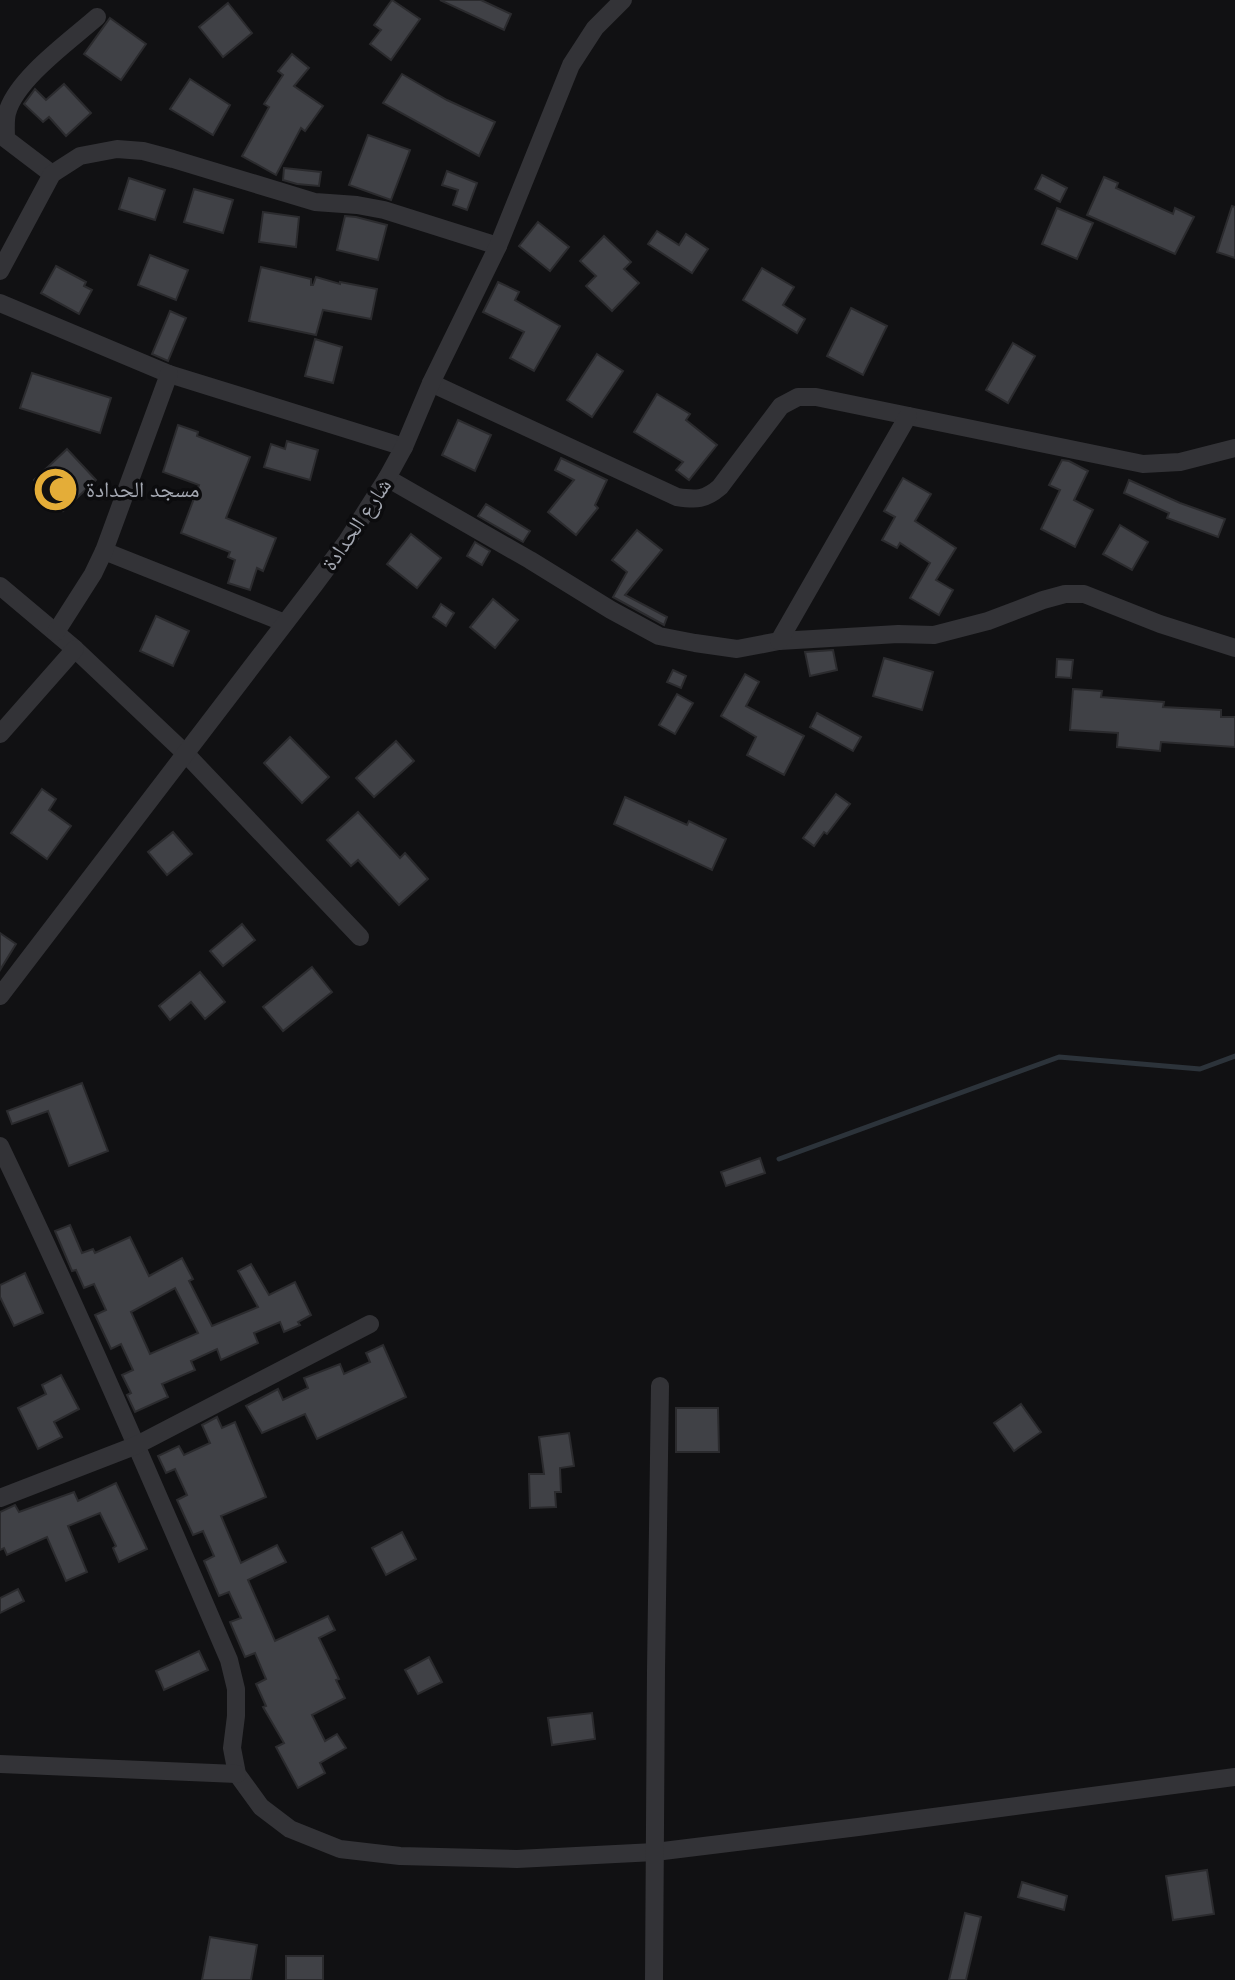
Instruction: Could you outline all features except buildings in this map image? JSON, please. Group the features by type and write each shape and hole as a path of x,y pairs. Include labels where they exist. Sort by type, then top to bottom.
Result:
{"street":[{"name":"شارع الحدادة","path":"0,996 347,541 387,478 498,246 571,65 595,28 623,0"},
{"path":"52,174 6,139 6,114 18,91 33,74 97,17"},
{"path":"0,271 52,174 80,156 117,149 143,151 315,202 384,210 498,246"},
{"path":"0,303 169,374 404,447"},
{"path":"56,632 104,551 169,374"},
{"path":"431,383 677,497 691,499 708,496 720,487 781,406 798,397 816,397 1143,464 1180,462 1235,448"},
{"path":"779,641 908,416"},
{"path":"387,478 659,636 737,649 779,641 934,635 988,621 1043,600 1065,594 1084,594 1160,624 1235,648"},
{"path":"104,551 285,623"},
{"path":"0,586 75,649 186,754 360,937"},
{"path":"0,734 75,649"},
{"path":"0,1146 137,1445 229,1660 236,1689 232,1748 237,1774 261,1807 290,1829 340,1849 400,1856 517,1859 655,1852 1235,1777"},
{"path":"0,1498 137,1445 370,1324"},
{"path":"654,1980 660,1386"},
{"path":"0,1764 237,1774"}],"waterway":[{"path":"779,1159 1059,1057 1200,1069 1235,1056"}],"place":[{"name":"مسجد الحدادة","path":"55,489"}]}
